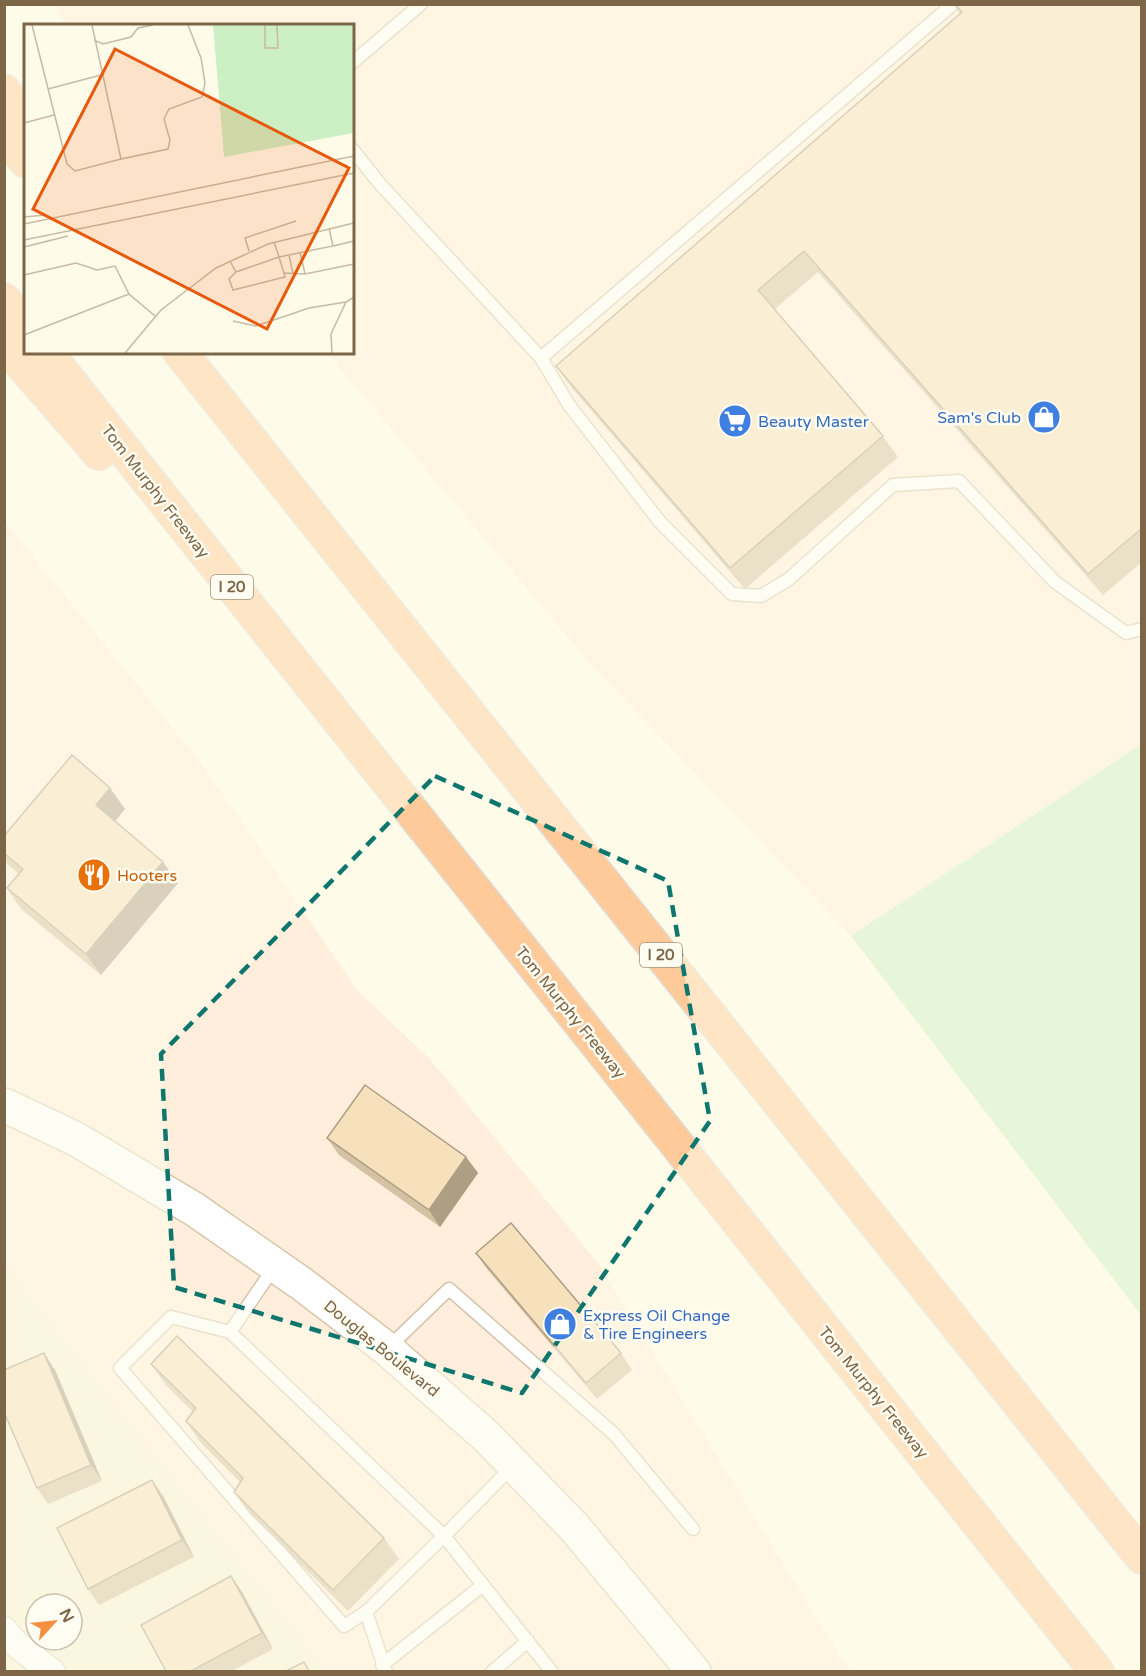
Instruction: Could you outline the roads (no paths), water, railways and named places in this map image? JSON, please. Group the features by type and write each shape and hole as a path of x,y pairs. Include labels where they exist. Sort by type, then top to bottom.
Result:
{"highway":[{"path":"4,91 24,120"},
{"path":"4,135 24,159"},
{"path":"4,300 24,325"},
{"path":"4,344 418,821"},
{"name":"Tom Murphy Freeway","path":"48,354 1097,1671"},
{"name":"I 20","path":"182,354 1142,1557"}],"main road":[{"name":"Douglas Boulevard","path":"4,1105 76,1139 194,1209 276,1265 387,1349 486,1436 574,1527 694,1671"}],"street":[{"path":"4,1630 16,1644 52,1671"}],"lane":[{"path":"354,61 422,4"},
{"path":"541,358 953,4"},
{"path":"354,152 380,184 541,358 569,405 660,522 732,594 761,596 789,579 893,485 959,481 1055,582 1126,633 1142,629"},
{"path":"230,1332 276,1265"},
{"path":"387,1349 449,1289 614,1434 693,1528"},
{"path":"514,1465 444,1536 366,1612 344,1626 120,1368 171,1317 230,1332 444,1536 552,1671"},
{"path":"366,1612 384,1668 483,1585"},
{"path":"492,1671 528,1641"}],"place":[{"name":"Sam's Club","path":"1044,417"},
{"name":"Beauty Master","path":"735,421"},
{"name":"Hooters","path":"94,875"},
{"name":"Express Oil Change & Tire Engineers","path":"560,1324"}]}
